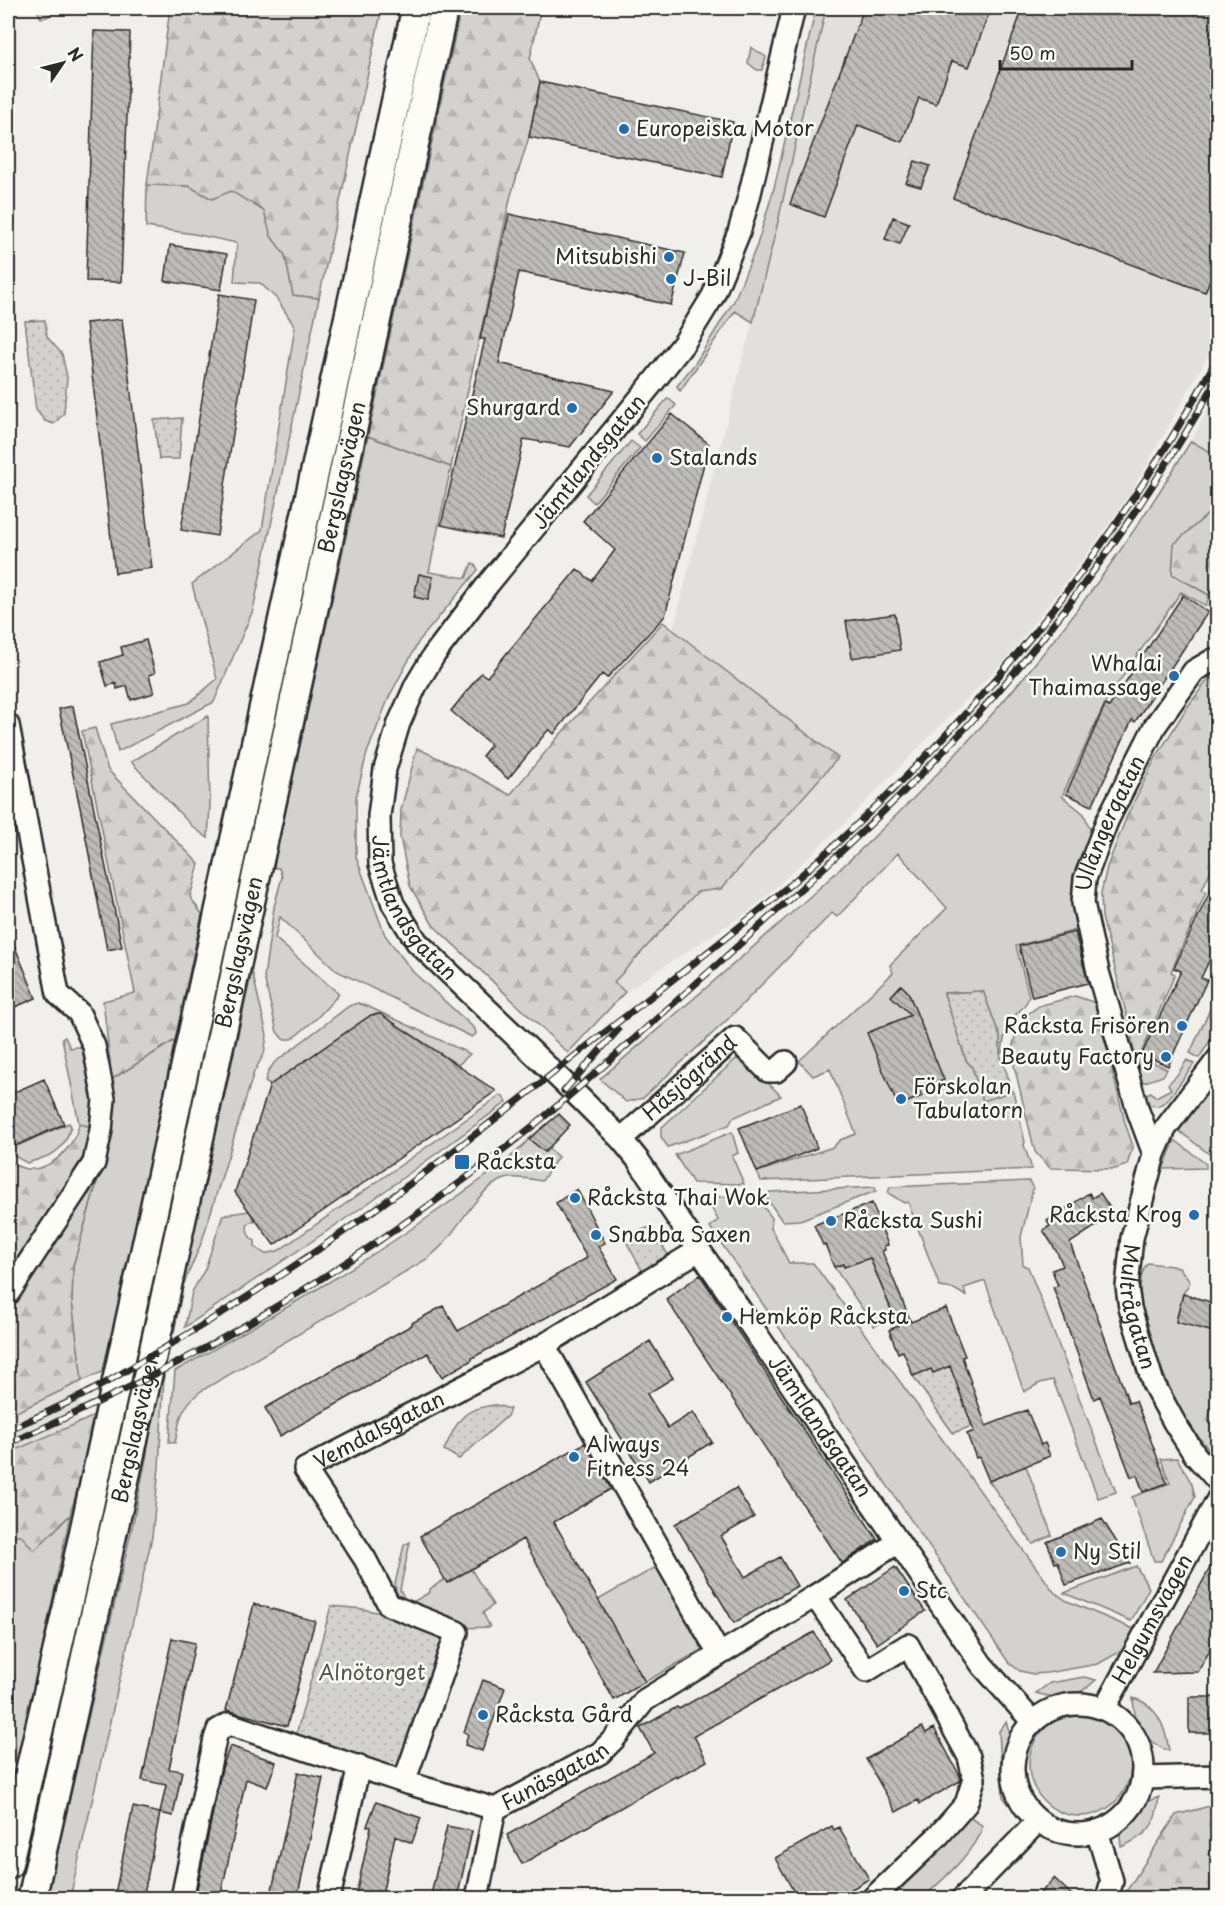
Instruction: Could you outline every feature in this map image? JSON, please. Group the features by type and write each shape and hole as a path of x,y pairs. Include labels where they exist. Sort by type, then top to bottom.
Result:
{"main road":[{"name":"Bergslagsvägen","path":"8,1865 71,1588 416,8"},
{"name":"Bergslagsvägen","path":"32,1899 157,1334 444,8"}],"street":[{"name":"Jämtlandsgatan","path":"794,8 750,197 739,232 713,296 684,343 489,583 434,655 416,685 399,723 385,769 379,816 380,864 393,904 417,942 621,1139 638,1160 981,1665 1032,1721"},
{"name":"Ullångergatan","path":"1154,1154 1138,1111 1098,972 1083,903 1084,879 1107,821 1155,726 1194,671 1213,660 1218,662"},
{"path":"8,725 58,994 79,1013 85,1025 94,1046 104,1099 101,1130 94,1163 8,1294"},
{"name":"Håsjögränd","path":"621,1139 735,1038 768,1071 776,1071 786,1062"},
{"name":"Multrågatan","path":"1218,1059 1165,1129 1154,1154 1132,1238 1127,1287 1130,1308 1153,1383 1195,1455 1218,1482"},
{"name":"Vemdalsgatan","path":"404,1782 457,1632 389,1605 365,1558 305,1469 544,1345 699,1250"},
{"path":"544,1345 719,1654"},
{"name":"Helgumsvägen","path":"1104,1709 1218,1498"},
{"name":"Funäsgatan","path":"182,1899 218,1731 229,1724 242,1726 404,1782 495,1809 600,1753 615,1739 645,1700 815,1596 898,1542"},
{"path":"815,1596 866,1671 908,1645 969,1757 974,1779 966,1804 938,1836 873,1899"},
{"path":"1076,1703 1104,1709 1121,1719 1136,1737 1142,1756 1143,1778 1137,1797 1127,1812 1114,1823 1097,1831 1076,1834 1057,1831 1038,1821 1020,1799 1012,1778 1013,1759 1020,1737 1032,1721 1057,1706 1076,1703"},
{"path":"330,1899 359,1766"},
{"path":"1143,1778 1218,1776"},
{"path":"477,1899 495,1809"},
{"path":"963,1899 1038,1821"},
{"path":"1097,1831 1112,1881 1107,1899"}],"shaded area":[{"path":"826,8 1217,8 1217,340 1131,493 1008,657 846,822 751,910 625,992 614,982 648,943 697,892 838,758 673,629 777,226"},
{"path":"1217,392 1217,456 1191,441"},
{"path":"82,1381 78,1422 8,1453 8,1416"}],"green space":[{"path":"36,8 58,8 47,17 41,18"},
{"path":"170,8 382,8 319,298 293,295 285,255 271,236 264,211 231,191 212,199 189,186 147,185"},
{"path":"461,8 541,8 530,59 540,82 529,137 511,195 451,467 368,436"},
{"path":"816,8 826,8 753,322 735,311 680,391 677,386 696,362 734,301 757,245 774,188"},
{"path":"751,47 766,57 762,70 757,70 748,63"},
{"path":"8,170 14,180 11,229 8,238"},
{"path":"147,185 189,186 212,199 231,190 264,211 271,236 285,255 293,295 319,298 253,610 214,702 118,752 111,724 189,703 217,679 192,584 262,530 295,327 277,299 260,283 234,282 237,243 146,227"},
{"path":"45,320 47,337 62,354 67,377 64,413 54,424 45,421 36,410 25,321"},
{"path":"668,398 676,405 645,441 637,434"},
{"path":"182,418 179,459 159,459 154,420"},
{"path":"368,436 451,467 429,572 466,578 472,563 478,570 419,641 389,697 367,753 356,797 356,857 385,935 413,972 475,1029 476,1034 472,1037 337,971 280,917 275,938 339,994 317,1018 292,1039 283,1039 277,1032 264,977 274,907 282,877 279,868 274,868 276,855"},
{"path":"631,441 640,448 594,503 586,495"},
{"path":"1191,441 1217,456 1217,509 1208,514 1174,544 1173,574 1209,595 1206,606 1181,592 1107,699 1062,796 1084,814 1091,832 1073,875 1071,900 1076,930 1016,946 1029,996 1009,1024 1000,1054 1000,1037 983,991 944,993 966,1060 972,1067 983,1100 1013,1091 1024,1145 1032,1169 761,1181 757,1172 833,1147 840,1140 856,1134 830,1069 813,1076 799,1061 893,973 890,965 947,908 898,853 837,917 832,913 727,1020 643,1098 626,1102 600,1079 756,945 858,853 954,756 1000,705 1077,610 1148,510"},
{"path":"1217,509 1217,584 1209,595 1172,574 1174,544 1208,514"},
{"path":"663,622 838,758 721,889 697,892 614,982 625,992 568,1053 433,925 410,886 400,837 401,810 417,748 510,795 558,737"},
{"path":"1212,674 1218,674 1217,856 1202,890 1206,892 1171,972 1175,974 1155,1021 1131,1033 1102,917 1101,893 1107,867 1127,816 1155,759 1186,709"},
{"path":"208,716 210,805 208,838 193,827 131,762"},
{"path":"95,728 108,770 199,864 190,897 202,914 175,1040 112,1079 103,1001 135,993 82,731"},
{"path":"252,971 267,1035 264,1054 254,1072 202,1241 183,1286 174,1333 165,1339 204,1189"},
{"path":"983,991 1000,1037 1000,1054 1013,1091 983,1101 972,1067 966,1060 944,993"},
{"path":"1075,996 1096,1003 1125,1123 1133,1146 1127,1165 1115,1169 1050,1168 1035,1152 1011,1053 1016,1033 1029,1013 1039,1006"},
{"path":"1216,996 1217,1030 1199,1058 1190,1053"},
{"path":"358,1003 470,1054 458,1065 380,1014 371,1015 270,1085 265,1082 274,1063 349,1006"},
{"path":"1155,1021 1140,1056 1167,1069 1163,1076 1139,1084 1131,1033"},
{"path":"65,1037 70,1048 85,1046 94,1094 92,1127 79,1124 62,1038"},
{"path":"175,1040 120,1303 109,1369 82,1381 72,1302 73,1266 112,1130 112,1079"},
{"path":"736,1059 748,1063 781,1096 733,1118 729,1125 668,1147 661,1137 661,1128"},
{"path":"1187,1060 1194,1064 1167,1101 1158,1106 1149,1105 1142,1096 1151,1092 1156,1097 1171,1089 1168,1084"},
{"path":"1217,1079 1217,1160 1178,1130"},
{"path":"501,1095 507,1102 367,1204 185,1327 192,1292 205,1269 223,1215 249,1211 255,1220 248,1223 247,1231 255,1241 255,1247 265,1254 278,1251"},
{"path":"69,1123 71,1126 65,1142 56,1152 43,1158 27,1163 16,1157 8,1147 8,1131 15,1147"},
{"path":"79,1124 92,1127 91,1144 12,1273 8,1273 8,1158 18,1166 29,1169 40,1168 51,1163 69,1146"},
{"path":"732,1132 738,1153 732,1156 744,1184 693,1183 675,1155"},
{"path":"529,1139 545,1152 549,1149 558,1157 542,1181 509,1178 490,1187 481,1195 451,1235 427,1259 201,1391 182,1414 175,1443 169,1442 175,1371 279,1312 381,1249 490,1173"},
{"path":"1175,1140 1206,1164 1206,1168 1163,1169"},
{"path":"100,1170 73,1266 72,1302 82,1381 8,1416 8,1402 14,1385 8,1370 8,1309"},
{"path":"1029,1181 1033,1188 1021,1237 1023,1265 1028,1267 1116,1492 1098,1498 1053,1380 1040,1383 1024,1392 985,1281 964,1288 966,1296 954,1289 940,1287 908,1202 904,1203 888,1193 890,1187"},
{"path":"875,1187 876,1191 800,1220 782,1221 766,1197 770,1192"},
{"path":"754,1194 772,1218 771,1228 789,1263 813,1263 1054,1592 1067,1601 1136,1630 1130,1646 1098,1664 1047,1673 1033,1674 1020,1671 1009,1663 710,1227 718,1220 706,1198"},
{"path":"651,1227 670,1258 644,1274 623,1236"},
{"path":"868,1253 894,1318 874,1326 834,1267 843,1264 844,1267"},
{"path":"1148,1263 1179,1267 1190,1282 1183,1294 1176,1321 1217,1333 1217,1382 1208,1421 1217,1424 1213,1449 1217,1451 1217,1460 1186,1420 1169,1387 1151,1341 1141,1295 1141,1277"},
{"path":"950,1363 972,1426 953,1433 913,1376 931,1369 933,1373"},
{"path":"164,1376 152,1537 70,1898 47,1898 133,1523 147,1454 148,1418 156,1381"},
{"path":"496,1405 510,1409 507,1416 459,1459 444,1450 462,1418 475,1409"},
{"path":"99,1414 70,1515 34,1551 21,1535 8,1535 8,1453"},
{"path":"1177,1458 1192,1484 1195,1497 1161,1561 1154,1561 1132,1497 1170,1483 1161,1459"},
{"path":"1026,1466 1052,1535 1033,1544 989,1481"},
{"path":"70,1515 8,1814 8,1535 21,1535 34,1550"},
{"path":"410,1542 400,1590 405,1599 413,1602 430,1592 430,1589 445,1579 447,1583 471,1569 493,1605 483,1613 490,1627 461,1628 451,1618 402,1601 396,1592 395,1584 404,1545"},
{"path":"1136,1566 1149,1588 1131,1621 1064,1593"},
{"path":"656,1567 703,1649 645,1682 598,1600"},
{"name":"Alnötorget","path":"331,1606 363,1609 394,1616 445,1635 399,1768 296,1735"},
{"path":"1084,1677 1096,1680 1075,1694 1053,1697 1036,1693 1050,1683"},
{"path":"1133,1698 1148,1706 1159,1718 1169,1751 1153,1743 1142,1731 1138,1724"},
{"path":"1080,1714 1099,1718 1116,1729 1127,1746 1131,1765 1127,1784 1116,1801 1099,1812 1080,1816 1061,1812 1044,1801 1033,1784 1029,1765 1033,1746 1044,1729 1061,1718"},
{"path":"1006,1722 1011,1744 1010,1779 1017,1802 1017,1812 1003,1797 999,1731"},
{"path":"1159,1797 1156,1816 1149,1829 1121,1847 1122,1824 1140,1804"},
{"path":"1217,1804 1217,1898 1122,1898 1176,1815"},
{"path":"967,1816 983,1826 972,1847 957,1865 923,1898 888,1898"}],"building":[{"path":"864,8 991,8 969,67 952,61 936,104 919,98 902,142 858,125 824,217 790,204"},
{"path":"1023,8 1218,8 1218,260 1205,292 953,198"},
{"path":"94,31 130,32 121,282 86,281"},
{"path":"540,82 733,122 722,177 529,137"},
{"path":"915,161 930,166 921,187 906,183"},
{"path":"509,214 685,253 671,305 519,272 499,363 614,391 570,447 524,439 501,538 441,525 485,339 480,339"},
{"path":"893,217 909,223 900,244 885,239"},
{"path":"170,245 227,254 221,290 165,281"},
{"path":"219,294 254,300 217,536 181,530"},
{"path":"122,319 152,568 115,573 86,323"},
{"path":"672,414 709,444 665,616 607,678 602,674 554,734 549,729 508,779 482,756 491,745 451,711 481,673 487,677 577,569 592,581 615,550 583,521"},
{"path":"419,574 433,577 428,600 414,597"},
{"path":"1183,595 1208,612 1135,722 1132,720 1092,806 1066,794 1105,705 1109,707"},
{"path":"895,614 900,650 852,658 846,621"},
{"path":"146,640 155,673 149,675 154,693 131,700 127,686 117,689 116,683 107,686 100,662 123,655 121,647"},
{"path":"73,706 122,947 107,950 59,709"},
{"path":"1218,874 1218,942 1201,978 1207,980 1168,1066 1142,1054 1181,971 1174,968"},
{"path":"8,930 36,998 8,1010"},
{"path":"1075,932 1088,983 1032,997 1019,946"},
{"name":"Förskolan Tabulatorn","path":"901,985 908,992 944,1080 919,1090 922,1096 898,1106 867,1033 911,1015 891,996"},
{"path":"380,1014 496,1091 274,1245 235,1192 270,1085 371,1015"},
{"path":"44,1079 64,1124 15,1146 8,1129 8,1095"},
{"path":"801,1104 817,1148 757,1172 739,1128"},
{"path":"559,1114 570,1125 545,1152 529,1139"},
{"path":"577,1189 605,1243 598,1246 617,1279 472,1358 442,1377 428,1353 280,1436 265,1408 443,1306 458,1331 587,1258 556,1203"},
{"path":"1089,1193 1092,1198 1100,1193 1114,1214 1070,1243 1129,1403 1136,1401 1167,1483 1143,1492 1137,1475 1131,1477 1100,1396 1094,1399 1053,1287 1058,1286 1052,1270 1063,1266 1043,1230 1050,1226 1047,1221"},
{"path":"872,1203 888,1245 884,1246 885,1250 882,1251 911,1322 946,1308 965,1356 962,1357 986,1426 1027,1410 1041,1445 1045,1443 1050,1456 989,1481 979,1457 976,1458 967,1434 974,1431 950,1366 933,1373 931,1369 913,1376 903,1351 898,1353 889,1330 898,1326 870,1258 844,1267 843,1264 834,1267 814,1225"},
{"path":"700,1275 877,1539 842,1563 666,1299"},
{"path":"1183,1294 1218,1304 1218,1333 1176,1322"},
{"path":"650,1341 673,1378 647,1394 668,1428 693,1412 712,1442 649,1482 586,1382"},
{"path":"585,1443 611,1489 554,1522 645,1682 614,1700 523,1539 447,1583 420,1536"},
{"path":"736,1488 754,1517 721,1536 745,1577 780,1557 797,1586 734,1623 675,1524"},
{"path":"1102,1519 1130,1563 1066,1585 1058,1562 1055,1563 1047,1542"},
{"path":"1218,1553 1218,1635 1198,1672 1153,1673"},
{"path":"895,1567 925,1611 877,1644 847,1600"},
{"path":"254,1604 315,1621 287,1726 226,1710"},
{"path":"814,1632 830,1660 694,1736 707,1761 677,1778 676,1776 522,1864 507,1835 654,1753 640,1728 677,1707 679,1709"},
{"path":"172,1638 195,1643 169,1769 182,1771 173,1816 160,1813 166,1785 142,1780"},
{"name":"Råcksta Gård","path":"483,1680 505,1688 482,1751 465,1745 468,1734 464,1732"},
{"path":"1189,1697 1218,1697 1218,1733 1189,1733"},
{"path":"922,1727 926,1733 934,1728 961,1778 960,1781 920,1804 918,1800 896,1812 866,1759"},
{"path":"230,1746 276,1762 267,1787 246,1779 220,1899 195,1899 222,1768"},
{"path":"298,1772 323,1778 297,1899 270,1899"},
{"path":"376,1802 421,1818 412,1843 395,1836 381,1899 355,1899 371,1827 367,1826"},
{"path":"133,1807 160,1813 143,1899 114,1899"},
{"path":"447,1826 472,1831 457,1899 430,1899"},
{"path":"832,1826 834,1830 839,1827 869,1879 835,1899 798,1899 775,1858"},
{"path":"1054,1878 1076,1899 1035,1899"}],"railway":[{"path":"8,1430 108,1382 213,1319 315,1252 462,1145 707,953 816,862 905,778 957,723 1054,608 1099,548 1141,486 1218,357"},
{"path":"8,1444 189,1357 330,1273 478,1169 618,1054 847,846 969,724 1038,643 1103,558 1163,470 1218,378"},
{"path":"564,1091 618,1030"}],"place":[{"name":"Europeiska Motor","path":"624,129"},
{"name":"Mitsubishi","path":"669,257"},
{"name":"J-Bil","path":"671,279"},
{"name":"Shurgard","path":"572,408"},
{"name":"Stalands","path":"657,458"},
{"name":"Whalai Thaimassage","path":"1174,676"},
{"name":"Råcksta Frisören","path":"1182,1026"},
{"name":"Beauty Factory","path":"1166,1057"},
{"name":"Förskolan Tabulatorn","path":"901,1099"},
{"name":"Råcksta","path":"462,1162"},
{"name":"Råcksta Thai Wok","path":"575,1198"},
{"name":"Råcksta Krog","path":"1194,1215"},
{"name":"Råcksta Sushi","path":"831,1221"},
{"name":"Snabba Saxen","path":"596,1235"},
{"name":"Hemköp Råcksta","path":"727,1317"},
{"name":"Always Fitness 24","path":"574,1457"},
{"name":"Ny Stil","path":"1061,1552"},
{"name":"Stc","path":"904,1591"},
{"name":"Råcksta Gård","path":"483,1715"}]}
